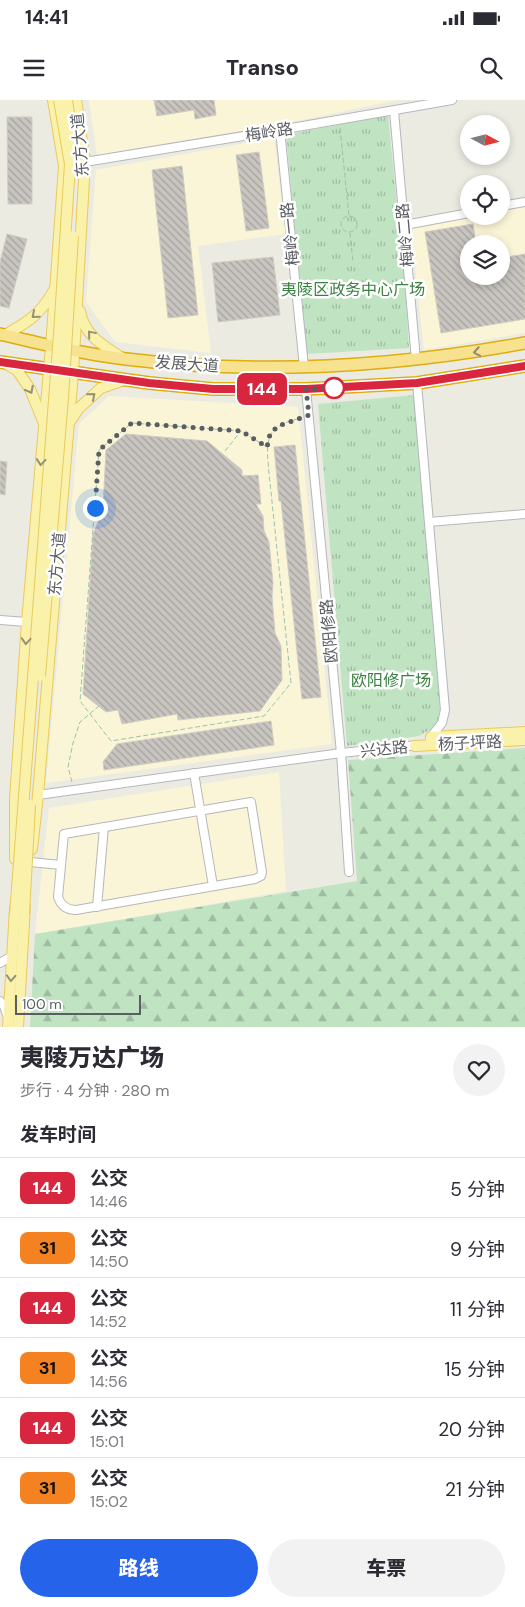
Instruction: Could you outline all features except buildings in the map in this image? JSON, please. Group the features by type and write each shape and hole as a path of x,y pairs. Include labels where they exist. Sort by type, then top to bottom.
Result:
{"highway":[{"name":"发展大道","path":"2,335 51,347 125,359 214,366 304,367 416,360 465,354 525,343"},
{"name":"发展大道","path":"3,363 124,380 213,389 306,389 417,383 525,366"}],"main road":[{"name":"东方大道","path":"18,1027 19,914 15,799 27,622 56,287 64,166 53,100"},
{"path":"19,914 70,164 59,100"},
{"path":"19,914 32,780 63,398 77,164 67,100"},
{"name":"东方大道","path":"8,1022 12,956 30,862 38,795 73,373 85,162 76,100"},
{"path":"2,335 36,316 46,305 56,287"},
{"path":"77,295 81,320 91,336 125,359"},
{"path":"3,363 17,370 30,389 44,424"},
{"path":"68,424 79,408 101,388 124,380"},
{"name":"杨子坪路","path":"431,736 525,732"},
{"name":"杨子坪路","path":"415,746 525,740"}],"street":[{"name":"梅岭路","path":"85,162 452,100"},
{"name":"梅岭二路","path":"394,111 416,360"},
{"name":"梅岭一路","path":"280,130 304,367"},
{"path":"510,204 525,202"},
{"path":"405,225 460,214"},
{"name":"兴达路","path":"38,795 341,753 415,746 431,736 442,722 445,710 417,383"},
{"name":"欧阳修路","path":"306,389 341,753 349,872"},
{"path":"430,522 525,514"},
{"path":"0,620 27,622"},
{"path":"194,774 213,886"},
{"path":"251,802 262,872 261,876 255,879 69,910 64,907 58,897 64,834 104,827 251,802"},
{"path":"98,906 104,827"},
{"path":"30,862 60,865"},
{"path":"0,963 12,956"},
{"path":"0,1001 4,1006 8,1022"}],"path":[{"path":"339,120 349,216"},
{"path":"349,216 344,218 340,225 342,230 350,233"},
{"path":"349,216 357,222 357,228 350,233"},
{"path":"350,233 353,262"},
{"path":"267,447 241,431 132,423 99,450 80,701 111,741 264,716 290,683 267,447 270,434 278,426 309,415"},
{"path":"225,452 241,431"},
{"path":"74,790 68,767 73,743 80,722 99,706"}],"shaded area":[{"path":"89,100 398,100 253,130 97,155"},
{"path":"274,138 286,234 198,246 211,353 115,342 86,302 96,170"},
{"path":"525,207 525,333 424,350 411,229 460,219 460,225 510,225 510,210"},
{"path":"109,396 298,407 332,744 46,783 79,424"},
{"path":"279,772 286,891 35,934 49,808"}],"green space":[{"name":"夷陵区政务中心广场","path":"388,115 405,286 409,348 307,354 286,135"},
{"name":"欧阳修广场","path":"414,395 442,711 435,727 419,736 347,746 318,404"},
{"path":"525,748 525,1027 30,1027 35,934 357,881 348,760"}],"bus line":[{"name":"144","path":"0,362 149,383 213,389 306,389 417,383 525,366"}],"route":[{"path":"95,508 99,450 132,423 241,431 267,447 270,434 278,426 309,415 306,389 334,388"}]}
